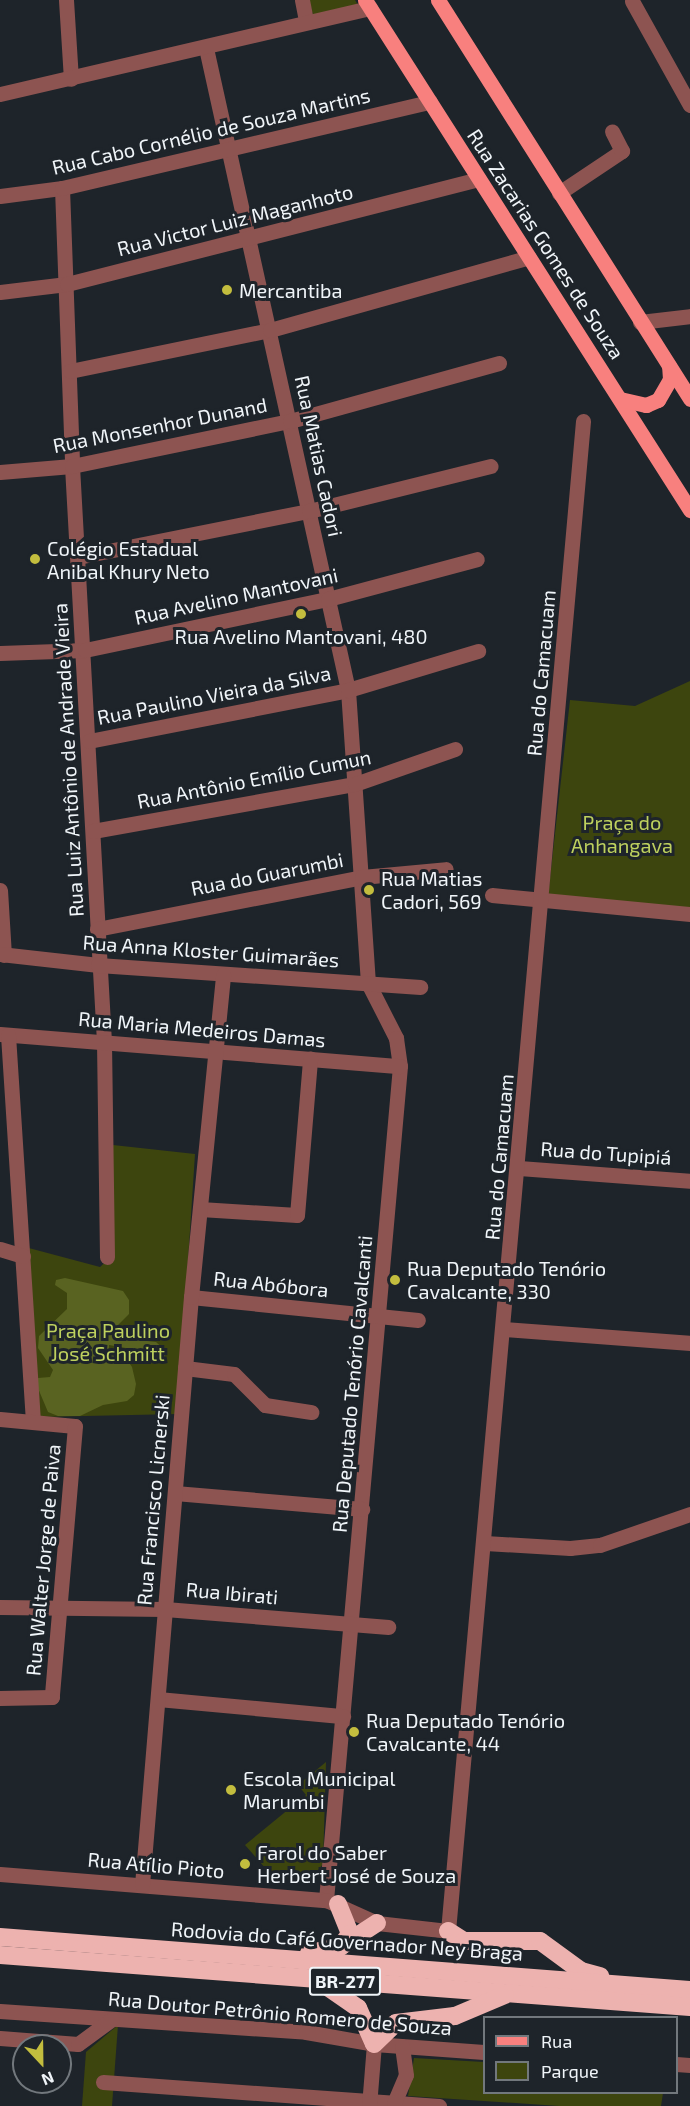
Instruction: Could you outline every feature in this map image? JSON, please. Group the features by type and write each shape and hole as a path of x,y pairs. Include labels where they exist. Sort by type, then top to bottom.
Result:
{"highway":[{"path":"332,1902 350,1934 340,1947"},
{"path":"264,1957 340,1947 377,1923"},
{"path":"448,1932 464,1941 540,1941 581,1971 643,1986"},
{"name":"Rodovia do Café Governador Ney Braga","path":"0,1937 690,1990"},
{"name":"Rodovia do Café Governador Ney Braga","path":"0,1955 690,2007"},
{"path":"315,1979 358,2008 374,2044 396,2023 455,2016 508,1994"}],"main road":[{"name":"Rua Zacarias Gomes de Souza","path":"438,0 690,399"},
{"name":"Rua Zacarias Gomes de Souza","path":"367,4 690,510"},
{"path":"620,399 646,405 658,400 670,378 669,366"}],"street":[{"path":"66,0 71,79"},
{"path":"302,0 306,20"},
{"path":"632,1 690,105"},
{"path":"0,94 206,48 367,4"},
{"name":"Rua Matias Cadori","path":"206,48 231,150 348,690 362,878"},
{"name":"Rua Cabo Cornélio de Souza Martins","path":"0,196 62,188 430,102"},
{"path":"559,193 622,151 612,131"},
{"name":"Rua Victor Luiz Maganhoto","path":"0,292 67,284 479,179"},
{"name":"Rua Luiz Antônio de Andrade Vieira","path":"62,188 72,466 85,650 98,965 104,1042 107,1257"},
{"path":"70,370 270,330 529,257"},
{"path":"640,322 690,316"},
{"name":"Rua Monsenhor Dunand","path":"0,472 72,466 290,421 499,363"},
{"name":"Rua do Camacuam","path":"448,1932 505,1329 584,421"},
{"path":"78,557 309,511 491,466"},
{"name":"Rua Avelino Mantovani","path":"0,653 85,650 328,599 477,559"},
{"name":"Rua Paulino Vieira da Silva","path":"89,741 348,690 478,651"},
{"name":"Rua Antônio Emílio Cumun","path":"93,831 355,784 455,749"},
{"name":"Rua do Guarumbi","path":"97,929 362,878 446,869"},
{"name":"Rua Deputado Tenório Cavalcanti","path":"332,1902 343,1716 380,1316 400,1066 396,1038 368,983 362,878"},
{"path":"0,891 2,955"},
{"path":"492,895 690,914"},
{"name":"Rua Anna Kloster Guimarães","path":"2,955 223,975 420,987"},
{"name":"Rua Francisco Licnerski","path":"142,1885 191,1297 223,975"},
{"path":"0,1419 33,1421 23,1256 4,1034"},
{"name":"Rua Maria Medeiros Damas","path":"4,1034 400,1066"},
{"path":"200,1209 297,1215 310,1059"},
{"name":"Rua do Tupipiá","path":"519,1168 690,1181"},
{"path":"0,1249 23,1256"},
{"name":"Rua Abóbora","path":"191,1297 418,1320"},
{"path":"505,1329 690,1343"},
{"path":"185,1368 234,1374 265,1405 311,1412"},
{"name":"Rua Walter Jorge de Paiva","path":"0,1698 52,1697 75,1426 33,1421"},
{"path":"175,1493 362,1509"},
{"path":"485,1543 570,1548 600,1545 690,1514"},
{"name":"Rua Ibirati","path":"0,1607 165,1609 388,1627"},
{"path":"158,1699 343,1716"},
{"name":"Rua Atílio Pioto","path":"0,1874 332,1902 377,1923 448,1932"},
{"name":"Rua Doutor Petrônio Romero de Souza","path":"0,2011 306,2032 374,2044 483,2052"},
{"path":"0,2038 78,2044 112,2019"},
{"path":"369,2104 374,2044"},
{"path":"394,2103 405,2075 402,2046"},
{"path":"103,2082 369,2104 439,2106"}],"green space":[{"path":"309,0 355,0 358,5 313,15"},
{"name":"Praça do Anhangava","path":"690,681 690,910 548,896 570,700 635,706"},
{"name":"Praça Paulino José Schmitt","path":"113,1145 195,1154 178,1414 39,1417 25,1247 100,1267 112,1256"},
{"path":"65,1278 123,1291 129,1300 129,1314 116,1327 117,1333 121,1338 156,1342 167,1352 163,1359 152,1363 137,1350 109,1345 109,1354 128,1361 132,1367 136,1384 134,1395 127,1401 103,1405 80,1416 58,1416 48,1412 37,1386 38,1378 50,1377 53,1370 38,1348 39,1336 67,1309 67,1293 55,1285 56,1280"},
{"path":"326,1762 323,1864 310,1880 273,1877 245,1845 306,1795 298,1785"},
{"path":"118,2025 112,2106 82,2106 86,2052"},
{"path":"414,2058 483,2062 483,2094 663,2094 661,2106 559,2106 408,2096"}],"place":[{"name":"Mercantiba","path":"227,290"},
{"name":"Colégio Estadual Anibal Khury Neto","path":"35,559"},
{"name":"Rua Avelino Mantovani, 480","path":"301,614"},
{"name":"Rua Matias Cadori, 569","path":"369,890"},
{"name":"Rua Deputado Tenório Cavalcante, 330","path":"395,1280"},
{"name":"Rua Deputado Tenório Cavalcante, 44","path":"354,1732"},
{"name":"Escola Municipal Marumbi","path":"231,1790"},
{"name":"Farol do Saber Herbert José de Souza","path":"245,1864"}]}
